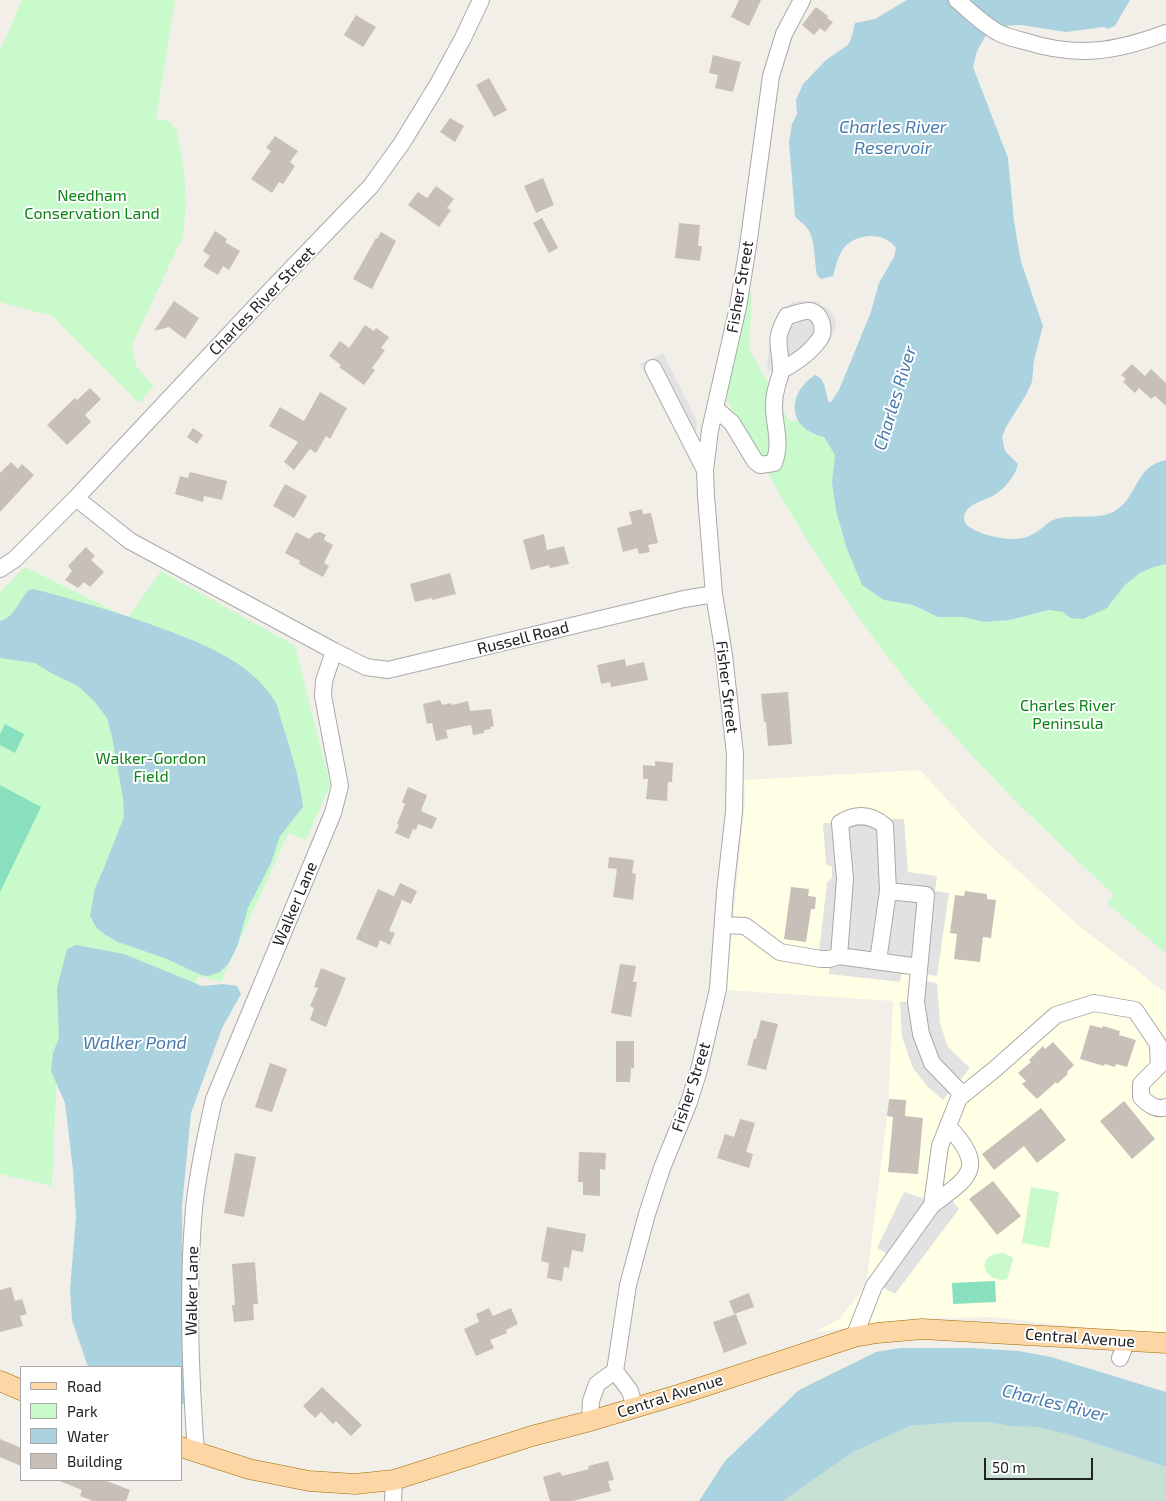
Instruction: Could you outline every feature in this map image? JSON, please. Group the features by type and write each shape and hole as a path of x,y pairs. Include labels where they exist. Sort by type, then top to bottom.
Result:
{"main road":[{"name":"Central Avenue","path":"188,1449 249,1469 309,1481 355,1484 394,1480 532,1436 590,1422 854,1337 922,1329 1123,1350 1166,1343"},
{"path":"0,1381 20,1390"}],"street":[{"name":"Charles River Street","path":"0,569 15,559 76,498 371,186 402,143 438,84 481,0"},
{"name":"Fisher Street","path":"615,1371 628,1285 647,1214 662,1168 689,1102 718,989 734,812 735,754 724,655 714,594 705,470 708,440 738,307 771,76 784,34 802,0"},
{"path":"961,4 999,33 1051,49 1090,52 1125,46 1166,33"},
{"path":"653,368 705,470"},
{"path":"715,408 732,423 755,461 760,465 774,463 779,440 775,425 774,406 776,387 782,370"},
{"path":"76,498 130,541 334,651"},
{"name":"Russell Road","path":"334,651 366,667 388,670 684,599 714,594"},
{"name":"Walker Lane","path":"188,1449 194,1207 204,1146 214,1099 332,813 340,786 323,696 324,681 334,651"},
{"path":"839,956 845,879 840,823 847,818 861,815 878,819 886,826 888,891 878,961"},
{"path":"888,891 926,896 916,1002 921,1034 932,1063 963,1095"},
{"path":"723,925 745,926 780,952 821,959 839,956 919,967"},
{"path":"932,1205 940,1146 959,1098 1056,1015 1094,1003 1135,1010 1158,1044 1166,1060"},
{"path":"1158,1044 1159,1066 1141,1084 1141,1097 1151,1106 1162,1108 1166,1106"},
{"path":"854,1337 874,1286 932,1205 962,1183 970,1170 967,1150 962,1141 948,1126"},
{"path":"590,1422 590,1401 598,1384 615,1371 630,1391 635,1408"},
{"path":"394,1480 394,1501"}],"shaded area":[{"path":"814,301 829,309 836,320 835,328 830,341 787,378 767,369 770,335 774,323 781,312 792,302"},
{"path":"663,353 697,421 695,439 697,474 640,364"},
{"path":"920,770 981,837 1079,926 1166,993 1166,1336 991,1317 910,1319 815,1332 838,1320 866,1286 888,1108 893,1001 726,990 745,801 744,780"},
{"path":"891,819 904,819 908,872 937,876 935,891 949,893 937,976 902,970 900,982 829,974 830,953 819,951 827,883 832,877 832,867 826,864 823,823 876,824"},
{"path":"925,981 937,983 940,1023 948,1047 970,1068 943,1100 927,1086 913,1068 902,1037 900,1002 911,1002"},
{"path":"904,1192 923,1198 951,1199 959,1209 895,1294 882,1287 886,1253 877,1248"},
{"path":"958,1422 1038,1426 1166,1467 1166,1501 783,1501 853,1452 910,1426"}],"green space":[{"name":"Needham Conservation Land","path":"22,0 175,0 156,119 168,121 177,130 184,171 186,204 183,236 132,345 136,366 154,386 139,403 52,316 0,302 0,51"},
{"name":"Charles River Peninsula","path":"745,281 752,295 749,349 789,421 798,421 812,434 823,437 836,455 832,483 836,511 847,549 884,600 913,605 938,617 964,617 984,622 1010,620 1049,610 1097,611 1107,608 1125,585 1140,573 1166,564 1166,954 1107,903 1114,895 1001,786 938,718 876,641 794,519 722,390"},
{"name":"Walker-Gordon Field","path":"25,567 128,618 161,571 295,646 330,785 306,840 288,833 221,982 199,976 114,1117 57,1070 52,1186 0,1174 0,592"},
{"path":"5,724 24,734 15,753 0,745 0,734"},
{"path":"0,785 41,807 0,892"},
{"path":"1031,1187 1059,1192 1049,1248 1022,1243"},
{"path":"1004,1253 1012,1257 1013,1260 1007,1279 993,1278 985,1269 987,1258"},
{"path":"995,1281 996,1302 953,1304 952,1283"}],"water":[{"name":"Charles River Reservoir","path":"907,0 1130,0 1115,26 1107,29 1104,27 1066,32 1021,25 1002,26 992,30 986,35 977,51 973,67 1008,158 1014,221 1021,262 1043,326 1034,360 1032,382 1002,437 1005,451 1018,464 1017,468 1010,481 999,491 968,509 965,513 965,523 984,534 1015,539 1034,534 1056,519 1107,514 1121,506 1148,469 1156,463 1166,460 1166,564 1140,573 1125,585 1107,608 1083,619 1070,618 1063,612 1049,610 1010,620 984,622 964,617 938,617 913,605 884,600 862,585 847,549 836,511 832,483 835,455 824,437 812,433 803,427 797,419 795,401 799,392 815,375 823,382 829,402 831,402 839,390 871,312 879,283 894,257 896,248 886,239 880,237 861,237 849,243 843,250 838,258 833,276 821,279 817,275 811,236 807,227 795,216 789,142 792,124 797,114 796,100 803,84 826,60 848,45 855,23 875,19"},
{"path":"34,589 165,629 218,652 250,673 275,701 295,766 303,807 280,836 271,863 248,908 237,947 228,964 220,972 208,976 201,975 167,959 118,942 96,927 90,916 95,888 124,817 123,798 107,718 94,701 78,686 35,663 0,658 0,621 13,612 29,590"},
{"name":"Walker Pond","path":"76,945 124,954 202,986 223,984 237,986 241,994 222,1028 191,1113 182,1206 186,1402 182,1405 182,1366 88,1366 72,1320 70,1289 76,1217 73,1170 65,1103 51,1071 53,1053 59,1038 57,988 67,949"},
{"name":"Charles River","path":"900,1348 971,1348 1019,1351 1051,1357 1166,1392 1166,1467 1070,1435 1038,1427 1011,1426 987,1422 958,1422 910,1426 853,1452 783,1501 699,1501 725,1461 799,1390 876,1352"}],"building":[{"path":"739,0 761,0 749,26 731,17"},
{"path":"816,7 833,22 825,32 820,28 814,35 802,25"},
{"path":"356,15 376,27 363,47 344,35"},
{"path":"713,55 741,62 733,92 715,88 718,75 709,73"},
{"path":"489,78 507,110 494,117 476,85"},
{"path":"450,118 464,126 455,142 440,132"},
{"path":"275,136 298,151 290,162 295,166 283,184 279,182 272,193 251,179 271,151 266,148"},
{"path":"543,178 554,205 536,213 524,186"},
{"path":"436,186 454,199 447,208 451,210 439,227 408,205 418,192 427,198"},
{"path":"542,218 558,248 549,253 533,223"},
{"path":"679,223 700,225 698,246 702,246 700,261 675,258"},
{"path":"215,231 227,239 225,242 240,251 229,270 223,266 218,275 203,266 210,256 203,251"},
{"path":"381,232 396,241 372,289 353,279"},
{"path":"174,301 199,318 185,339 169,327 154,331"},
{"path":"365,325 374,331 376,328 389,337 381,348 385,350 372,368 375,370 364,385 339,367 341,365 329,356 340,341 349,348"},
{"path":"1132,364 1145,376 1151,369 1166,383 1166,406 1155,396 1151,399 1139,388 1135,393 1123,382 1126,379 1121,375"},
{"path":"90,388 101,399 85,415 91,422 67,445 47,425 75,398 77,400"},
{"path":"320,392 347,408 330,439 326,436 316,453 310,449 294,470 284,462 298,442 269,426 280,407 304,421"},
{"path":"193,428 203,435 197,444 187,437"},
{"path":"11,462 18,469 22,464 34,475 0,512 0,473"},
{"path":"190,472 227,481 222,500 204,496 203,502 175,494 180,476 188,478"},
{"path":"285,484 307,496 294,518 273,506"},
{"path":"642,509 643,514 651,513 658,543 648,545 650,552 639,554 637,548 623,552 617,528 632,524 629,512"},
{"path":"296,532 309,539 315,533 320,532 326,535 324,540 333,545 324,563 329,566 323,577 299,564 300,561 285,553"},
{"path":"544,534 547,550 564,546 569,564 550,568 549,565 531,570 523,540"},
{"path":"86,547 95,556 91,560 104,572 90,587 84,582 78,588 65,580 72,571 68,566"},
{"path":"450,573 456,594 415,602 410,584"},
{"path":"625,659 626,666 644,662 648,680 611,687 610,682 601,684 597,665"},
{"path":"788,692 792,744 768,746 761,694"},
{"path":"440,700 442,705 451,703 452,705 468,701 470,711 491,709 494,726 490,727 491,729 484,730 484,733 473,735 471,725 446,730 448,738 436,741 432,723 427,724 423,704"},
{"path":"655,761 673,763 672,782 668,782 667,801 646,799 648,779 643,779 643,765 655,766"},
{"path":"408,787 427,795 421,811 437,818 432,829 418,824 416,830 413,829 409,839 395,833 405,804 402,802"},
{"path":"609,857 634,860 632,873 636,874 633,900 613,897 617,869 608,868"},
{"path":"400,883 417,891 411,904 394,896"},
{"path":"791,887 809,889 808,896 816,897 815,909 811,909 806,942 784,939"},
{"path":"378,889 402,900 389,931 395,933 390,945 380,940 377,948 356,939"},
{"path":"965,891 987,894 987,899 996,900 991,938 983,937 980,962 954,959 957,934 950,933 955,895 964,896"},
{"path":"620,964 636,966 633,982 637,982 631,1017 611,1013"},
{"path":"321,968 346,978 326,1027 310,1020 314,1008 310,1006 318,988 314,987"},
{"path":"761,1020 778,1024 766,1070 747,1065"},
{"path":"1090,1025 1102,1028 1103,1026 1120,1031 1119,1035 1136,1040 1127,1067 1116,1064 1115,1067 1105,1064 1104,1066 1080,1059"},
{"path":"616,1041 634,1041 634,1068 631,1068 630,1082 616,1082"},
{"path":"1053,1042 1074,1065 1067,1072 1068,1074 1037,1099 1022,1084 1026,1081 1018,1073 1031,1062 1029,1060 1043,1046 1045,1049"},
{"path":"270,1063 287,1069 272,1112 255,1107"},
{"path":"889,1099 906,1100 905,1116 923,1118 918,1174 888,1172 893,1117 887,1116"},
{"path":"1124,1101 1155,1139 1132,1159 1100,1121"},
{"path":"1041,1108 1066,1140 1037,1163 1024,1146 994,1170 982,1154"},
{"path":"740,1119 755,1123 746,1152 753,1154 749,1168 717,1158 725,1134 734,1137"},
{"path":"579,1152 606,1153 605,1170 600,1169 600,1196 583,1195 583,1182 578,1182"},
{"path":"235,1153 256,1157 244,1217 224,1213"},
{"path":"993,1181 1021,1216 997,1235 969,1199"},
{"path":"547,1227 586,1234 583,1252 572,1250 569,1268 564,1267 562,1281 547,1278 549,1263 541,1261"},
{"path":"255,1262 258,1304 253,1304 254,1320 234,1322 232,1305 235,1305 232,1264"},
{"path":"11,1287 15,1301 22,1299 27,1314 20,1316 23,1326 0,1332 0,1290"},
{"path":"749,1293 754,1307 734,1314 729,1301"},
{"path":"489,1308 493,1316 511,1308 518,1324 506,1330 507,1333 490,1340 494,1348 476,1356 464,1329 479,1322 476,1314"},
{"path":"736,1314 747,1344 724,1353 713,1322"},
{"path":"322,1387 362,1425 351,1436 336,1421 333,1424 321,1412 315,1418 303,1406"},
{"path":"0,1439 20,1448 20,1466 0,1457"},
{"path":"608,1461 614,1480 608,1481 611,1491 573,1501 550,1501 543,1477 560,1472 562,1476 589,1469 588,1466"},
{"path":"60,1481 107,1481 130,1490 126,1501 93,1501 80,1496 82,1490"}]}
